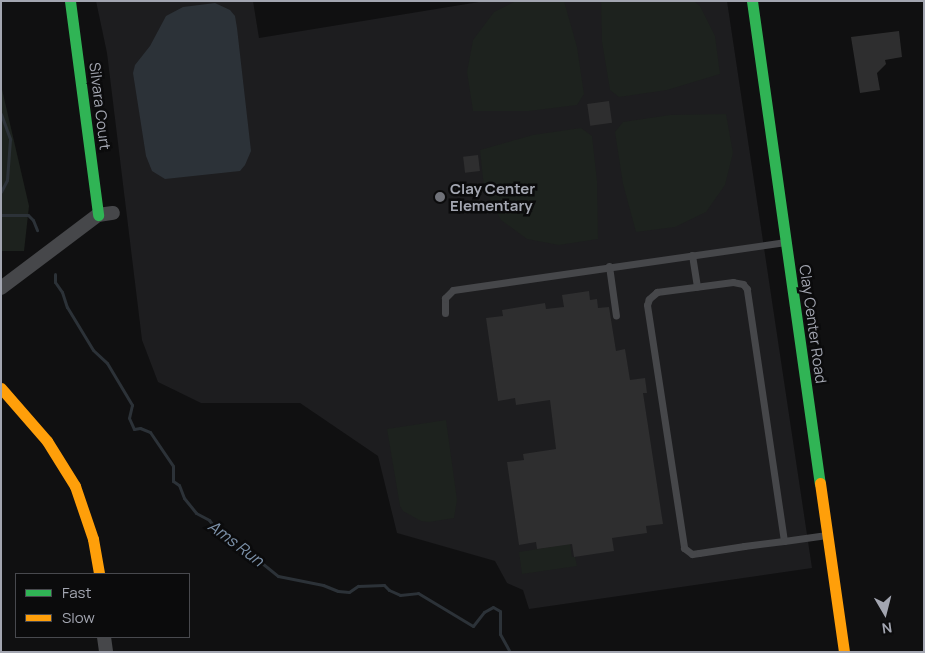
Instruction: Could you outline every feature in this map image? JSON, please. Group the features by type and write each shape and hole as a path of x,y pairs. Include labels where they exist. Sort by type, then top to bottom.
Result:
{"street":[{"name":"Silvara Court","path":"70,1 98,215"},
{"name":"Clay Center Road","path":"752,1 844,652"},
{"path":"1,288 98,215 113,213"},
{"path":"1,388 47,441 75,486 93,538 99,573"},
{"path":"104,638 106,652"}],"lane":[{"path":"444,313 445,298 453,290 786,242"},
{"path":"692,255 697,287"},
{"path":"609,266 616,316"},
{"path":"784,541 749,294 743,284 738,283 657,292 649,299 647,305 682,543 686,550 692,554 827,535"}],"shaded area":[{"name":"Clay Center Elementary","path":"96,1 253,1 259,38 485,1 727,1 812,568 529,609 523,590 507,583 495,561 397,533 378,456 300,403 201,403 158,382 142,340 107,53"},
{"path":"516,1 564,1 577,47 584,94 577,105 529,111 473,111 467,72 473,40 494,12"},
{"path":"601,1 694,1 700,6 715,36 720,74 667,90 619,97 610,90 602,42"},
{"path":"215,3 230,10 235,16 251,151 240,171 165,179 152,171 146,156 133,73 135,65 150,46 166,16 183,7"},
{"path":"1,85 29,206 24,251 1,251"},
{"path":"726,114 733,153 725,185 706,212 675,227 636,232 623,184 615,132 623,122 670,115"},
{"path":"581,128 592,136 597,181 598,239 559,245 527,239 501,220 484,188 480,150 533,135"},
{"path":"446,420 457,500 454,518 429,522 421,521 403,511 400,506 387,429"},
{"path":"570,544 572,557 575,557 577,566 522,574 519,552"}],"building":[{"path":"899,31 902,57 885,60 886,64 877,73 880,90 860,93 851,37"},
{"path":"609,101 612,123 590,126 587,104"},
{"path":"478,155 480,171 465,173 463,157"},
{"path":"589,291 590,300 597,299 598,308 609,307 616,351 625,349 630,380 645,378 647,393 643,393 663,524 646,526 647,533 612,538 614,551 574,557 572,544 537,549 536,542 519,545 507,462 524,460 523,454 556,449 550,400 516,405 515,398 498,401 486,318 503,316 502,310 545,303 546,309 564,307 562,295"}],"waterway":[{"name":"Ams Run","path":"1,114 10,139 7,180 1,192"},
{"name":"Ams Run","path":"1,215 28,215 33,220 37,230"},
{"name":"Ams Run","path":"55,274 55,282 62,292 67,307 93,350 107,363 132,405 129,418 134,429 140,428 150,432 173,466 173,481 179,485 184,498 196,513 209,520 222,536 233,545 247,551 278,576 323,585 338,591 349,592 358,586 384,585 389,590 400,595 418,593 473,626 484,612 493,607 500,611 500,634 510,652"}],"traffic: fast":[{"path":"70,1 98,215"},
{"path":"752,1 820,483"}],"traffic: slow":[{"path":"1,388 47,441 75,486 93,539 99,573"},
{"path":"820,483 844,652"}],"place":[{"name":"Clay Center Elementary","path":"440,197"}]}
